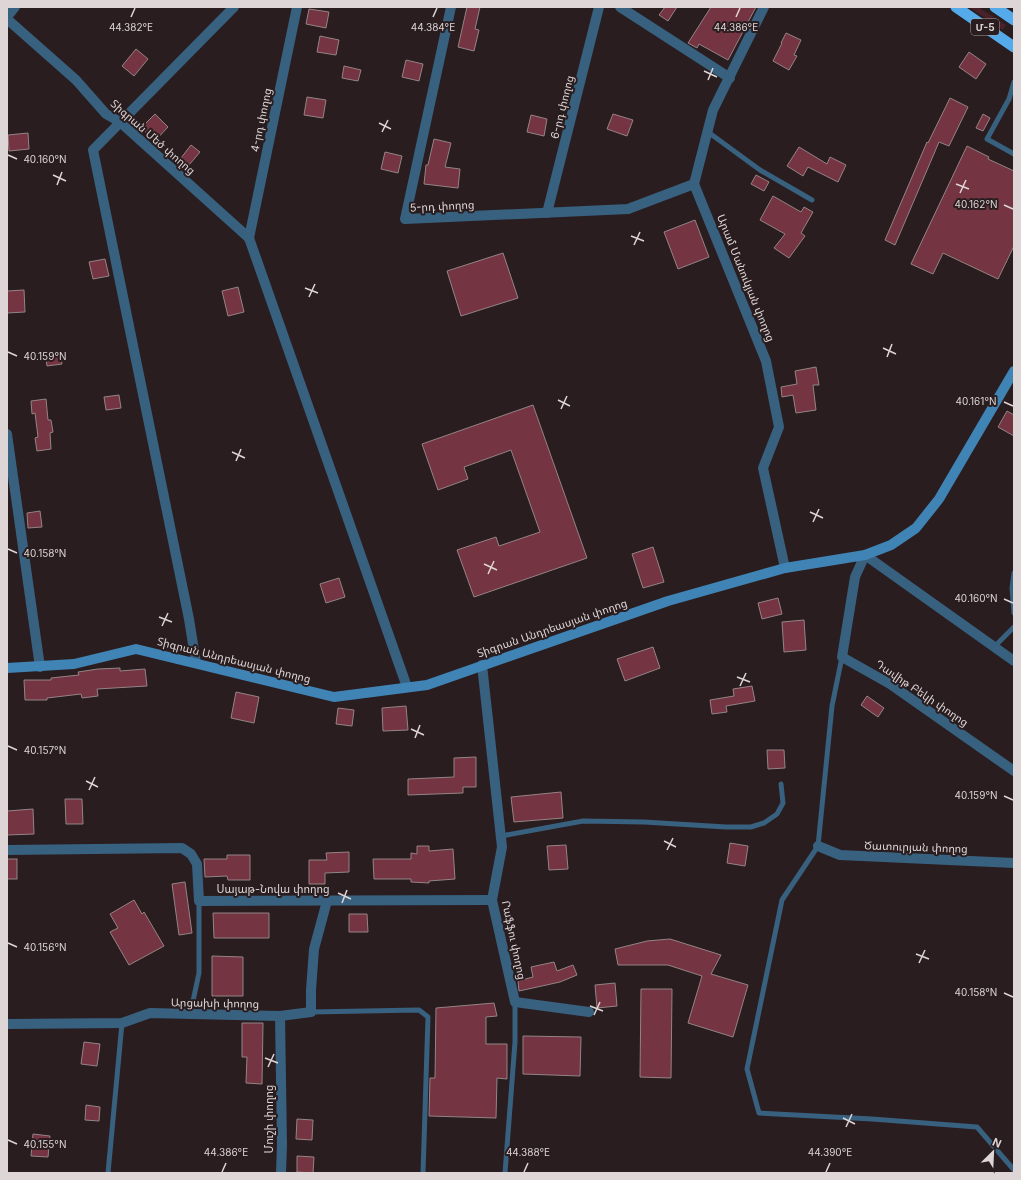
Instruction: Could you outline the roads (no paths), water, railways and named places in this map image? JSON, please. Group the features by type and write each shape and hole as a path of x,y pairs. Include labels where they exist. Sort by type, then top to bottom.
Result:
{"highway":[{"name":"Մ-5","path":"956,7 1014,47"},
{"name":"Մ-5","path":"995,7 1014,20"}],"main road":[{"name":"Տիգրան Անդրեասյան փողոց","path":"7,668 74,664 136,649 334,697 427,685 668,601 785,568 865,555 891,545 916,528 939,499 1014,371"}],"street":[{"name":"Տիգրան Մեծ փողոց","path":"15,7 7,18 76,80 106,114 120,122 249,238"},
{"path":"196,663 189,619 93,150 234,7"},
{"name":"4-րդ փողոց","path":"249,238 297,7"},
{"name":"5-րդ փողոց","path":"451,7 405,219 628,209 694,184"},
{"name":"6-րդ փողոց","path":"547,213 599,7"},
{"path":"620,7 730,78"},
{"path":"694,184 713,110 764,7"},
{"name":"Արամ Մանուկյան փողոց","path":"694,184 766,361 779,427 763,468 785,568"},
{"path":"249,238 407,687"},
{"path":"7,434 40,667"},
{"path":"842,657 855,577 865,555 1014,661"},
{"name":"Դավիթ Բեկի փողոց","path":"842,657 890,684 1014,771"},
{"name":"Րաֆֆու փողոց","path":"482,665 502,847 492,900 515,1002"},
{"name":"Ծատուրյան փողոց","path":"818,846 840,855 1014,862"},
{"path":"7,850 182,848 191,854 197,864 199,901"},
{"name":"Սայաթ-Նովա փողոց","path":"199,901 492,900"},
{"path":"311,1012 314,949 328,901"},
{"path":"515,1002 589,1012"},
{"name":"Արցախի փողոց","path":"7,1024 122,1023 150,1013 280,1016 311,1012"},
{"name":"Մուշի փողոց","path":"280,1016 281,1173"}],"lane":[{"path":"1014,82 1009,99 988,139 1014,154"},
{"path":"708,132 760,170 812,200"},
{"path":"1014,573 1012,588 1014,614"},
{"path":"994,647 1014,627"},
{"path":"842,657 832,706 818,846 782,900 747,1069 759,1113 872,1119 977,1127 1014,1170"},
{"path":"501,836 583,821 751,827 764,823 778,814 784,803 781,784"},
{"path":"190,1015 199,973 199,901"},
{"path":"505,1173 515,1042 515,1002"},
{"path":"311,1012 418,1010 428,1017 423,1173"},
{"path":"108,1173 122,1023"}]}
